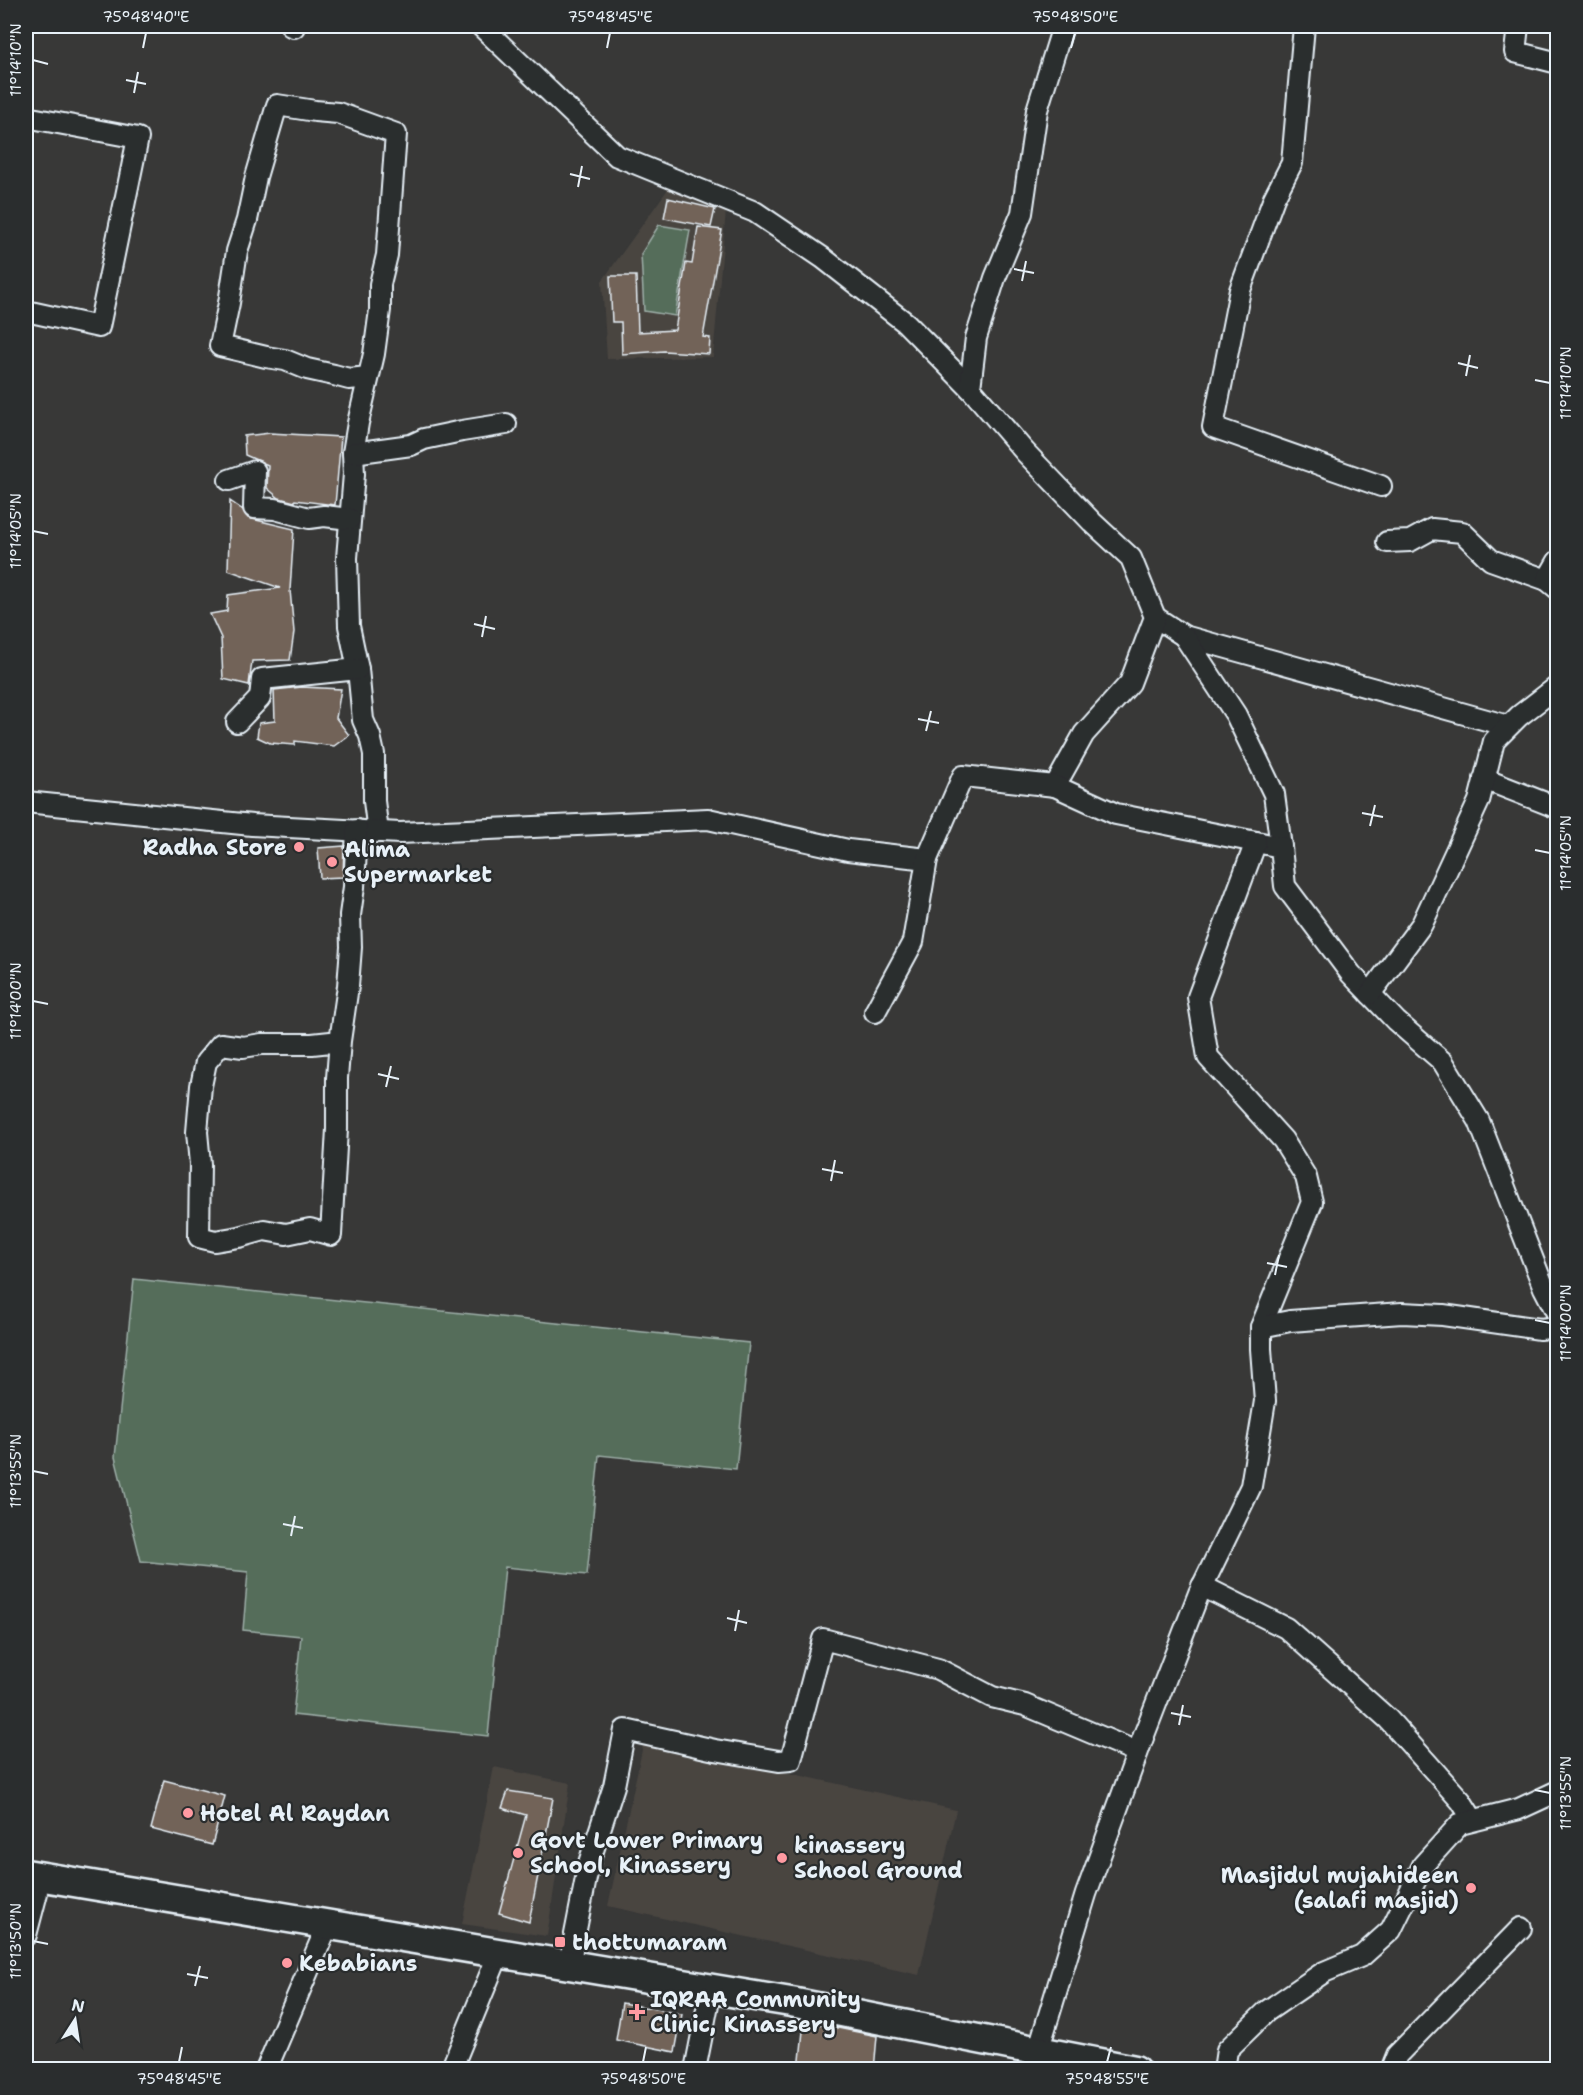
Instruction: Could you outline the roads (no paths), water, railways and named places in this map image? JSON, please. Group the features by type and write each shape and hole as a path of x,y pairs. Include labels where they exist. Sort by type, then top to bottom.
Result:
{"main road":[{"path":"28,1874 791,2002 1135,2070"}],"street":[{"path":"481,26 617,156 755,212 823,258 906,323 970,388 1025,452 1092,522 1131,558 1155,617 1184,636 1508,726"},
{"path":"970,388 976,338 995,278 1022,213 1037,110 1063,26"},
{"path":"1304,26 1292,162 1274,198 1240,290 1213,427 1381,486"},
{"path":"1518,26 1515,51 1557,63"},
{"path":"368,377 350,379 307,369 285,360 220,346 230,303 237,251 277,105 338,113 396,134 387,255 380,284 380,310 376,329 375,354 368,377 354,453 347,558 349,626 358,669 363,720 374,754 373,781 378,831"},
{"path":"26,117 138,138 99,327 26,311"},
{"path":"354,453 411,445 424,439 507,424"},
{"path":"229,480 255,471 254,508 275,509 309,518 324,516 350,519"},
{"path":"1387,542 1410,541 1432,529 1462,532 1491,561 1552,584 1557,561"},
{"path":"1055,786 1084,734 1130,683 1155,617"},
{"path":"1184,636 1236,715 1274,794 1285,886 1351,974 1396,1020 1443,1062 1479,1121 1544,1288 1557,1315"},
{"path":"237,722 260,698 262,679 358,669"},
{"path":"1370,994 1422,924 1479,801 1494,741 1508,726 1557,686"},
{"path":"875,1012 913,942 927,860 963,776 1055,786 1116,814 1281,847"},
{"path":"1484,779 1557,808"},
{"path":"26,802 252,825 412,832 708,819 848,850 927,860"},
{"path":"340,1041 312,1044 262,1044 243,1047 221,1044 206,1062 201,1086 197,1132 201,1164 199,1237 215,1240 239,1237 264,1230 286,1234 310,1229 331,1235 340,1041 348,986 351,947 350,915 357,830"},
{"path":"1038,2051 1086,1894 1137,1752 1202,1586 1251,1486 1265,1401 1261,1327 1312,1202 1306,1177 1283,1140 1208,1057 1197,997 1256,842"},
{"path":"1261,1327 1290,1321 1402,1313 1443,1315 1540,1329 1557,1327"},
{"path":"1202,1586 1286,1628 1388,1719 1461,1801 1473,1820"},
{"path":"569,1965 589,1863 614,1786 625,1730 715,1750 779,1761 791,1760 823,1639 938,1669 992,1696 1025,1705 1137,1752"},
{"path":"1224,2070 1227,2050 1267,2011 1324,1972 1362,1956 1391,1930 1423,1865 1460,1824 1519,1809 1557,1791"},
{"path":"26,1935 37,1893 28,1874"},
{"path":"266,2070 328,1924"},
{"path":"1391,2070 1397,2055 1521,1928"},
{"path":"451,2070 499,1953"},
{"path":"695,2070 711,1989"}],"place":[{"name":"Radha Store","path":"299,847"},
{"name":"Alima Supermarket","path":"332,862"},
{"name":"Hotel Al Raydan","path":"188,1813"},
{"name":"Govt Lower Primary School, Kinassery","path":"518,1853"},
{"name":"kinassery School Ground","path":"782,1858"},
{"name":"Masjidul mujahideen (salafi masjid)","path":"1471,1888"},
{"name":"thottumaram","path":"560,1942"},
{"name":"Kebabians","path":"287,1963"},
{"name":"IQRAA Community Clinic, Kinassery","path":"637,2012"}]}
